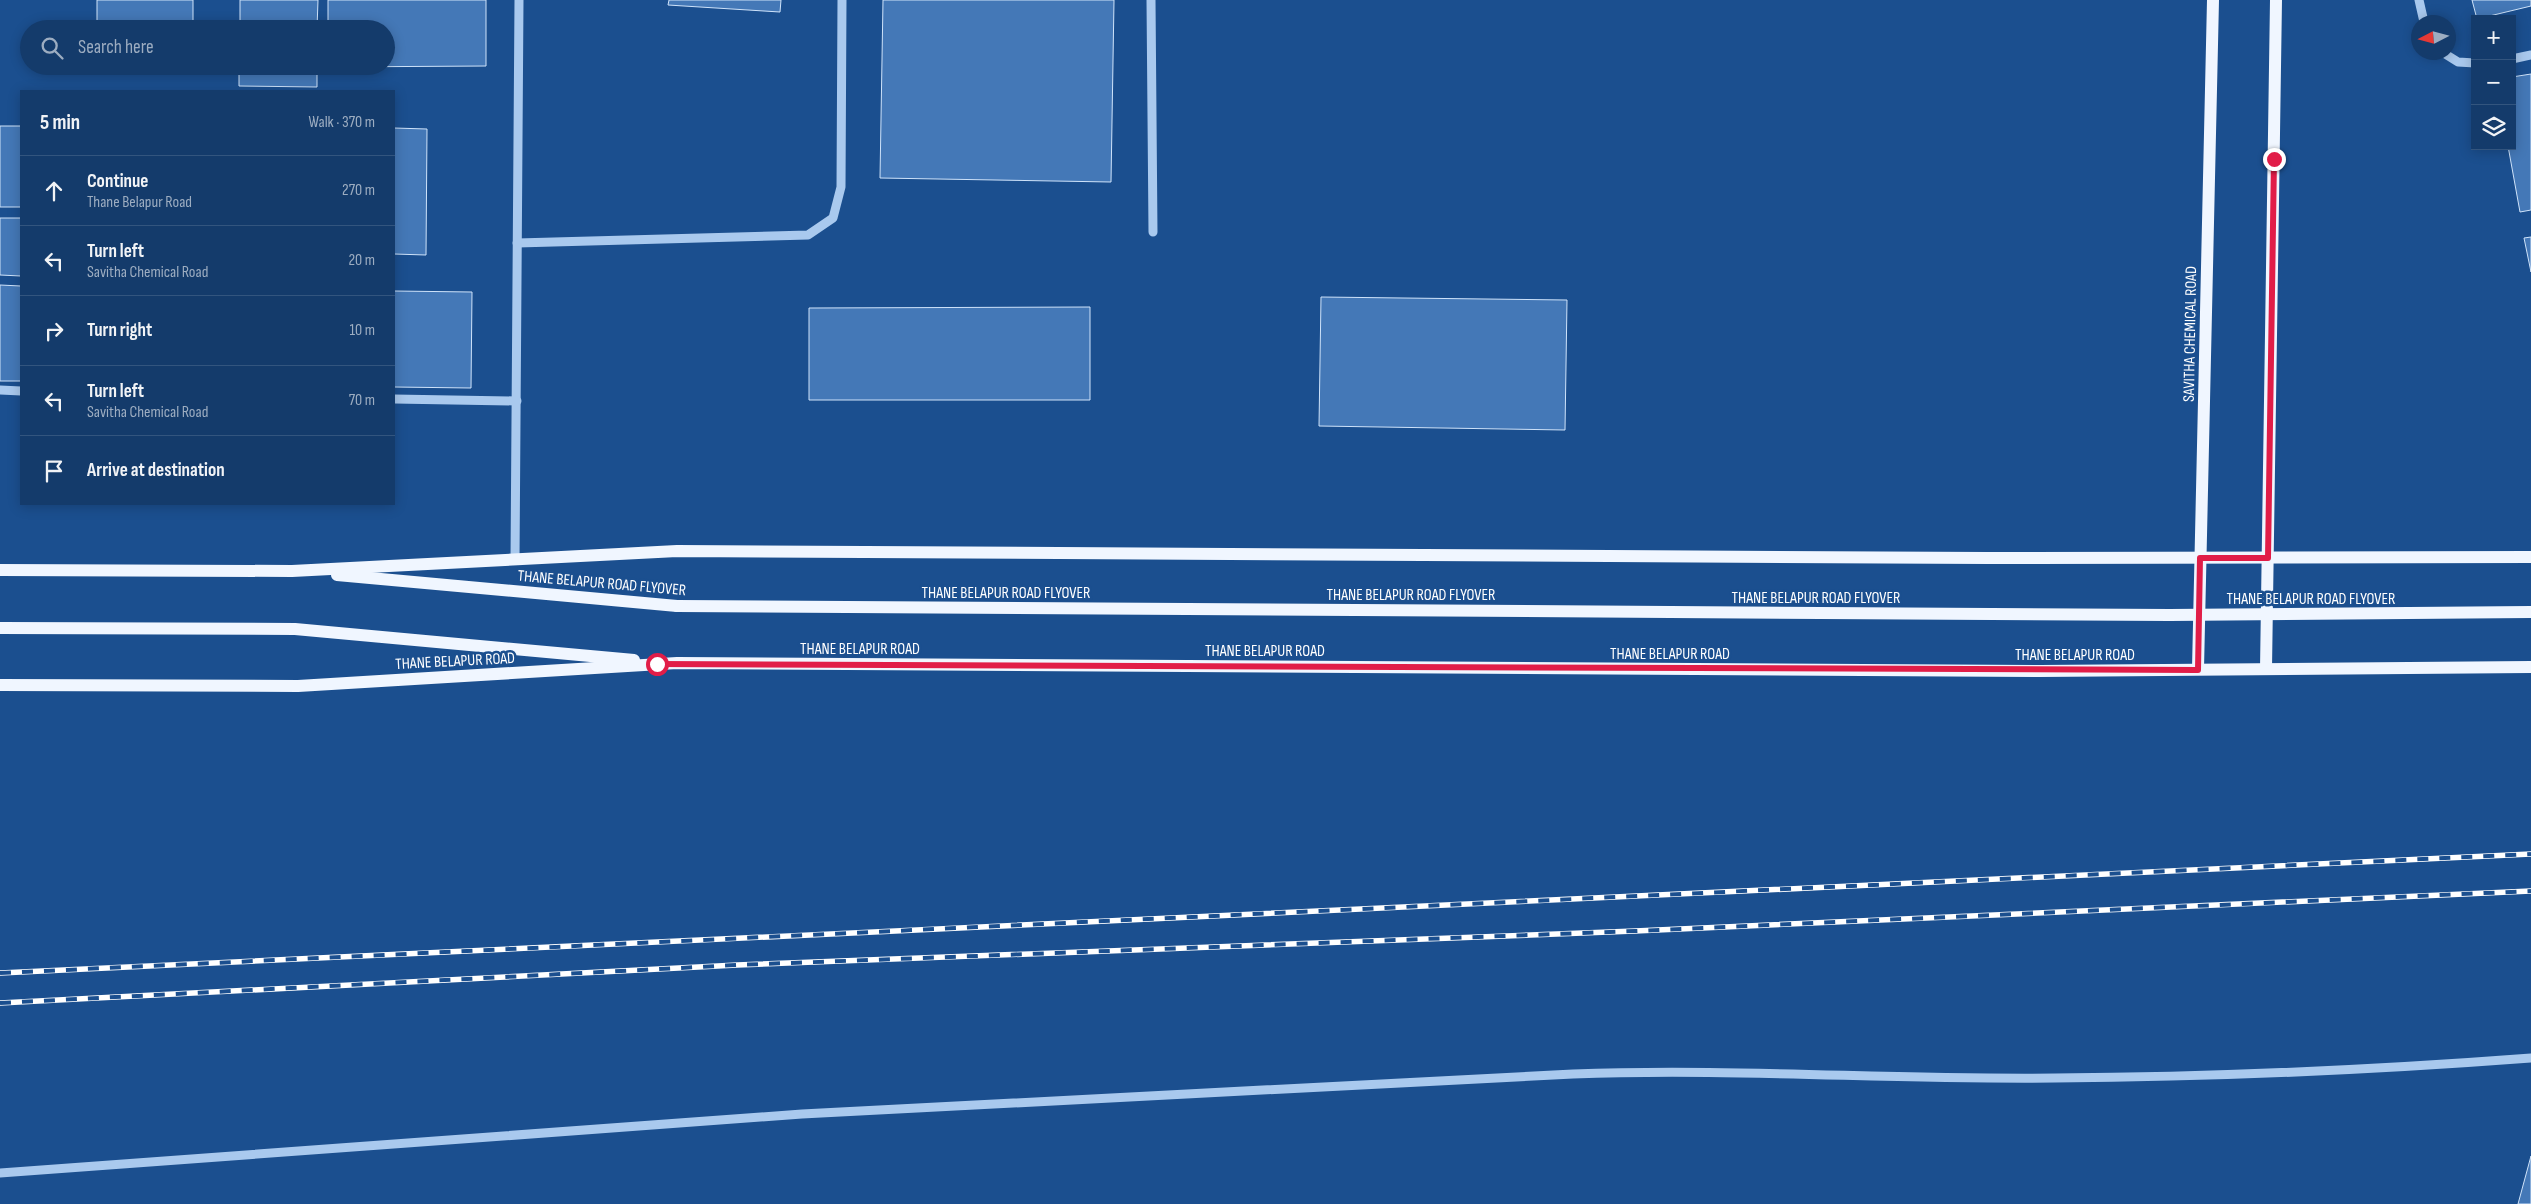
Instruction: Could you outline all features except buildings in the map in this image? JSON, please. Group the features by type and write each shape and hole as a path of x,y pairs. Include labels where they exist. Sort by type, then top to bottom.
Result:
{"main road":[{"name":"SAVITHA CHEMICAL ROAD","path":"2198,670 2213,0"},
{"path":"2266,669 2276,0"},
{"path":"0,570 292,571 677,551 2200,558 2531,557"},
{"name":"THANE BELAPUR ROAD FLYOVER","path":"292,571 677,606 2160,615 2531,612"},
{"path":"0,628 295,629 677,663"},
{"name":"THANE BELAPUR ROAD","path":"0,685 298,686 677,663 2040,671 2531,667"}],"lane":[{"path":"515,560 520,0"},
{"path":"517,243 808,235 833,218 841,187 842,0"},
{"path":"1151,0 1153,232"},
{"path":"2419,0 2422,15"},
{"path":"2516,58 2531,55"},
{"path":"2455,60 2471,63"},
{"path":"0,390 20,391"},
{"path":"395,399 517,402"},
{"path":"0,1173 802,1114 1573,1074 1645,1071 2054,1078 2406,1068 2531,1058"}],"railway":[{"path":"0,973 2531,854"},
{"path":"0,1003 737,965 1635,931 2531,891"}],"route":[{"path":"657,664 2040,671 2198,670 2200,558 2268,558 2274,159"}]}
